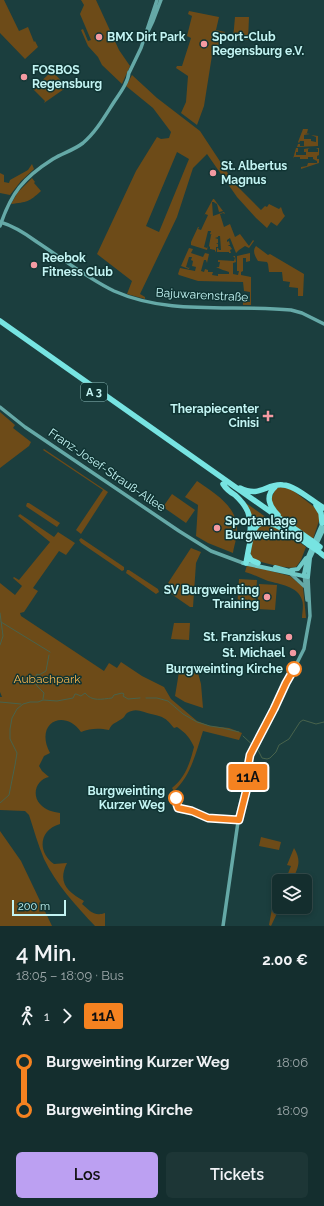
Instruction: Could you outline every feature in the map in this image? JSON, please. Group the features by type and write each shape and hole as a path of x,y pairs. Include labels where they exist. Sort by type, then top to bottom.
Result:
{"highway":[{"name":"A 3","path":"0,320 304,541"},
{"name":"A 3","path":"0,325 289,526 311,544"},
{"name":"A 3","path":"223,481 226,479 239,488 251,492 263,491 279,485"},
{"name":"A 3","path":"223,481 226,488 244,504 249,514 250,531 245,560"},
{"name":"A 3","path":"279,485 270,493 269,504 289,526"},
{"path":"279,485 292,487 324,508"},
{"path":"315,503 324,501"},
{"path":"315,503 321,513 324,523"},
{"name":"A 3","path":"245,560 253,531 262,522 269,522 278,525 301,541 311,544 321,550 324,556"},
{"path":"245,560 251,560 258,563"}],"main road":[{"path":"289,572 300,567 311,544 324,523"},
{"path":"306,575 310,558 324,523"},
{"path":"306,575 307,559 311,544"},
{"name":"Franz-Josef-Strauß-Allee","path":"245,560 306,575"},
{"name":"Franz-Josef-Strauß-Allee","path":"258,563 289,572"}],"street":[{"path":"142,44 157,0"},
{"path":"0,224 9,202 19,186 39,168 88,139 123,87 152,24 161,0"},
{"name":"Bajuwarenstraße","path":"0,224 25,234 96,281 131,298 177,306 291,310 302,313 324,324"},
{"name":"Franz-Josef-Strauß-Allee","path":"0,407 16,421 179,531 206,547 245,560"},
{"path":"289,572 305,587"},
{"path":"306,575 305,587 308,625"},
{"path":"223,926 239,815 247,788 249,758 303,652 310,616 306,575"}],"green space":[{"path":"0,0 4,0 19,31 28,27 34,42 35,41 38,47 25,59 0,33"},
{"path":"81,0 96,0 119,50 130,66 122,84 102,65 98,57 88,46 81,30 83,29 88,41 91,40 80,14 84,5"},
{"path":"189,11 219,17 216,30 225,32 224,37 220,39 218,50 213,49 204,106 197,125 181,113 186,102 188,76 176,68 177,66 182,66 191,38 187,36 192,16 188,14"},
{"path":"235,17 249,17 248,40 233,39"},
{"path":"52,71 67,87 44,103 45,101 33,89"},
{"path":"132,75 157,98 200,131 236,186 261,210 269,204 279,209 281,207 285,216 277,226 271,222 267,228 237,197 207,154 193,168 177,217 140,294 145,297 145,299 127,294 132,281 97,254 136,171 157,137 161,139 169,138 171,132 153,108 126,86","holes":["177,152 189,159 159,232 146,226"]},
{"path":"303,129 308,129 307,133 305,133 310,134 304,135 304,139 311,139 311,141 316,142 316,137 311,135 318,136 318,146 297,147 298,144 300,144 300,146 304,146 304,141 298,142"},
{"path":"296,148 298,148 298,152 296,152 296,155 306,155 304,149 310,148 308,149 308,152 318,152 318,149 316,148 319,148 319,155 317,156 317,159 319,159 319,163 301,169 301,167 307,166 308,163 317,163 317,161 313,159 313,157 308,157 308,159 300,159 300,157 294,157 293,159"},
{"path":"32,164 34,169 21,181 10,195 0,193 0,173 4,175 4,182 9,183 10,180 28,170"},
{"path":"32,178 35,182 34,183 41,191 28,201 11,204 18,192"},
{"path":"213,199 223,211 219,212 217,204 212,202 213,216 224,212 225,214 220,214 224,227 230,224 235,237 240,234 249,246 253,240 254,241 249,248 245,246 236,253 230,238 227,242 229,241 230,245 228,245 232,249 230,250 231,253 217,252 217,248 221,250 220,236 218,236 215,238 218,239 218,243 216,244 218,244 218,247 216,247 216,252 215,250 210,249 209,246 212,235 210,234 211,231 208,231 204,247 207,248 208,246 207,250 191,245 198,227 198,229 201,230 208,215 205,214 201,221"},
{"path":"256,246 268,255 270,254 304,274 303,296 298,296 298,288 289,287 290,282 283,281 282,272 269,272 267,262 258,261 254,252"},
{"path":"189,248 193,249 191,253 203,257 205,253 209,254 207,263 206,260 204,260 201,271 204,272 205,269 208,270 208,272 213,272 212,275 218,276 218,274 229,274 229,272 216,267 219,267 220,262 218,262 218,260 234,261 235,258 233,256 235,256 236,262 233,263 233,274 238,275 239,271 237,271 237,256 250,253 250,261 246,262 246,258 243,258 243,271 241,272 241,275 251,277 251,305 243,305 243,302 250,302 250,292 244,291 243,282 198,281 179,275 180,268 195,271 196,267 192,266 192,257 189,257 186,267 189,268 190,266 189,269 181,266"},
{"path":"0,412 15,425 13,428 31,442 29,446 0,468"},
{"path":"44,449 108,492 81,534 76,530 103,490 43,450"},
{"name":"Sportanlage Burgweinting","path":"197,481 224,501 234,514 237,536 233,553 208,543 196,536 198,505 185,497"},
{"path":"276,488 291,489 318,510 320,518 313,539 281,516 270,501"},
{"path":"172,494 195,510 186,523 163,507"},
{"path":"243,501 273,522 253,528"},
{"path":"27,503 60,523 57,527 27,507"},
{"name":"Aubachpark","path":"20,514 54,537 58,532 75,543 66,555 59,551 33,588 38,591 24,612 20,613 21,616 104,671 109,663 117,668 121,662 142,676 164,687 171,699 197,721 210,726 229,728 242,733 239,740 203,731 189,771 174,791 172,788 184,775 191,759 194,747 185,734 177,727 174,728 164,718 142,711 133,710 113,724 109,730 95,729 81,732 67,721 60,720 53,722 48,727 46,742 50,753 44,756 39,766 49,777 41,781 37,788 36,796 37,800 44,808 60,813 60,824 53,827 44,836 43,848 45,854 54,864 67,863 63,876 66,886 73,894 84,901 82,904 89,911 98,914 105,913 105,926 95,926 60,886 44,859 29,815 25,811 0,810 0,697 2,697 0,692 0,583 15,595 22,586 13,578 14,577 19,580 50,542 18,516"},
{"path":"270,524 306,547 301,560 296,567 280,567 250,558 253,534 259,525"},
{"path":"81,538 124,567 124,570 122,571 81,543 79,540"},
{"path":"191,548 201,552 196,563 193,607 190,607 167,591 171,585 168,583"},
{"path":"247,565 290,576 303,587 306,618 302,618 303,602 297,592 288,586 268,581 245,572"},
{"path":"127,570 158,589 159,592 156,594 126,573"},
{"path":"239,579 257,580 255,610 237,609"},
{"name":"SV Burgweinting Training","path":"259,584 277,585 275,610 257,609"},
{"path":"174,623 190,623 189,640 171,639"},
{"path":"179,672 198,673 201,684 203,708 185,702 175,696"},
{"path":"0,831 21,861 52,926 0,926"},
{"path":"261,837 281,842 279,850 259,846"},
{"path":"294,848 298,857 298,864 295,874 288,874 291,866 287,865"},
{"path":"272,909 272,914 277,914 271,926 269,925"}],"waterway":[{"path":"0,613 3,636 0,645"},
{"path":"1,622 50,652"},
{"path":"43,699 44,693 37,686 35,678 37,674 39,675 46,671 49,655"},
{"path":"0,803 9,795 17,753 10,739 12,718 17,709 23,704 43,700 57,701 73,698 75,694 81,696 85,693 94,699 112,698 114,695 122,693 124,694 123,696 128,699 140,698"},
{"path":"146,698 157,698 168,701 183,714 197,722 239,732"},
{"path":"0,702 21,704"},
{"path":"243,736 258,750 262,758 267,759 276,752 279,745 289,739 300,722 303,720 316,724 324,722"}],"bus line":[{"name":"11A","path":"176,798 178,801 178,808 192,811 208,818 239,820 248,783 248,766 250,755 294,669"}],"place":[{"name":"BMX Dirt Park","path":"99,37"},
{"name":"Sport-Club Regensburg e.V.","path":"204,44"},
{"name":"FOSBOS Regensburg","path":"24,77"},
{"name":"St. Albertus Magnus","path":"213,173"},
{"name":"Reebok Fitness Club","path":"34,265"},
{"name":"Therapiecenter Cinisi","path":"268,416"},
{"name":"Sportanlage Burgweinting","path":"217,528"},
{"name":"SV Burgweinting Training","path":"267,597"},
{"name":"St. Franziskus","path":"289,637"},
{"name":"St. Michael","path":"293,653"},
{"name":"Burgweinting Kirche","path":"294,669"},
{"name":"Burgweinting Kurzer Weg","path":"176,798"}]}
